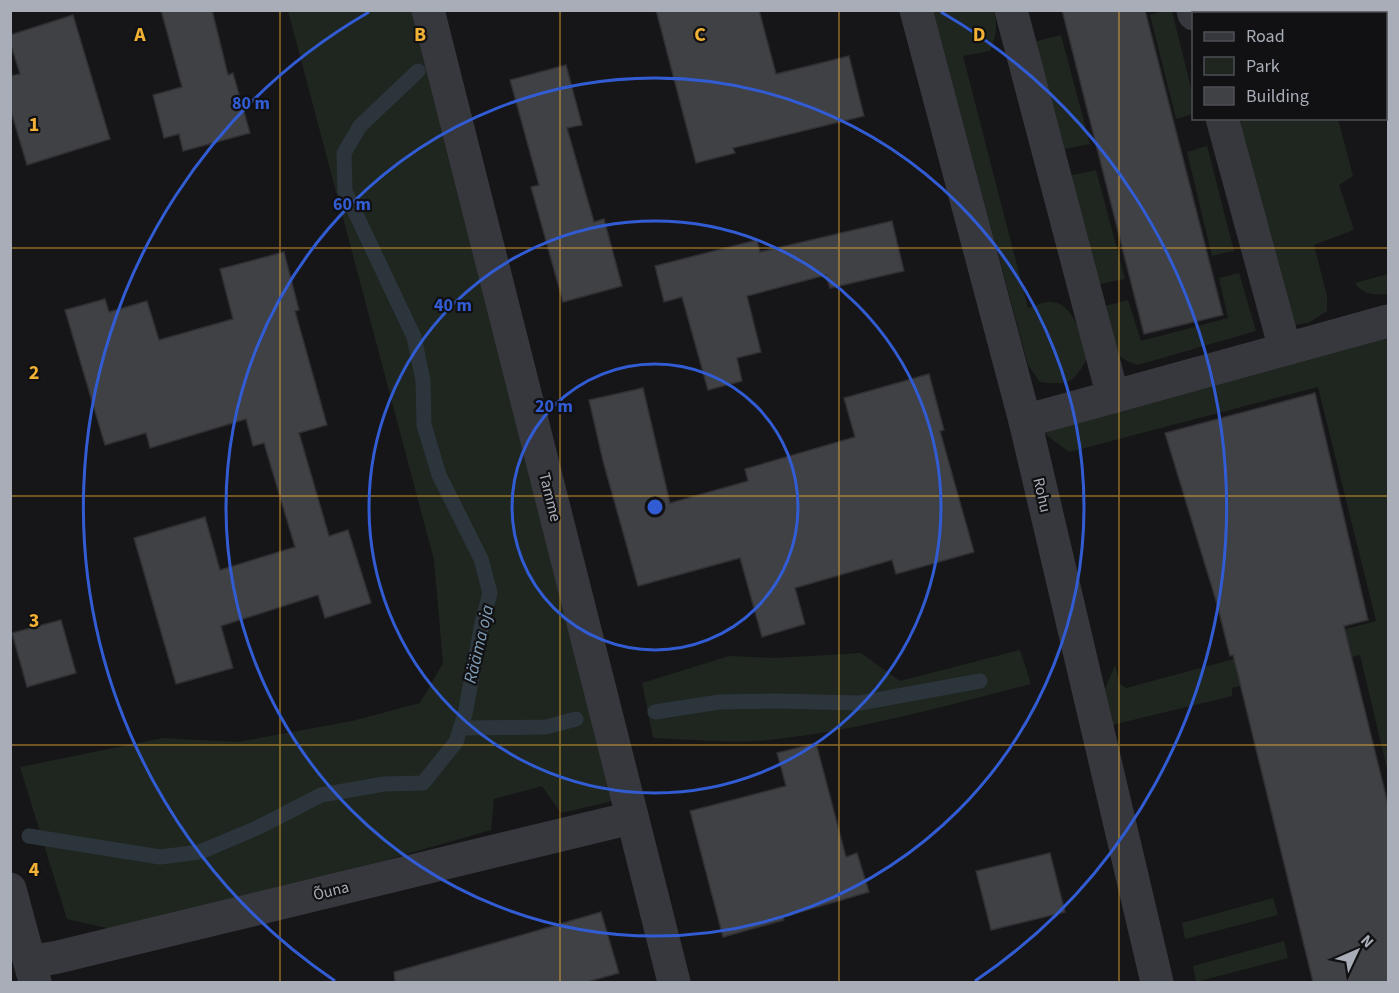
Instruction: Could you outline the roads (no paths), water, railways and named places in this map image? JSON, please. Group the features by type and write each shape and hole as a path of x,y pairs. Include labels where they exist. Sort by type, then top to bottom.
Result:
{"street":[{"name":"Tamme","path":"428,10 674,982"},
{"name":"Rohu","path":"916,10 1025,421 1157,982"},
{"path":"1011,10 1113,397"},
{"path":"1223,120 1285,350"},
{"path":"1025,421 1389,321"},
{"name":"Õuna","path":"32,972 70,955 631,818"},
{"path":"13,908 32,972"}],"waterway":[{"name":"Rääma oja","path":"29,836 160,857 200,852 259,827 321,795 384,784 423,783 456,742 465,714 490,593 481,559 439,475 424,425 423,380 414,337 345,191 344,153 360,126 418,71"},
{"path":"655,712 719,702 860,703 980,681"},
{"path":"460,728 546,727 576,719"}]}
